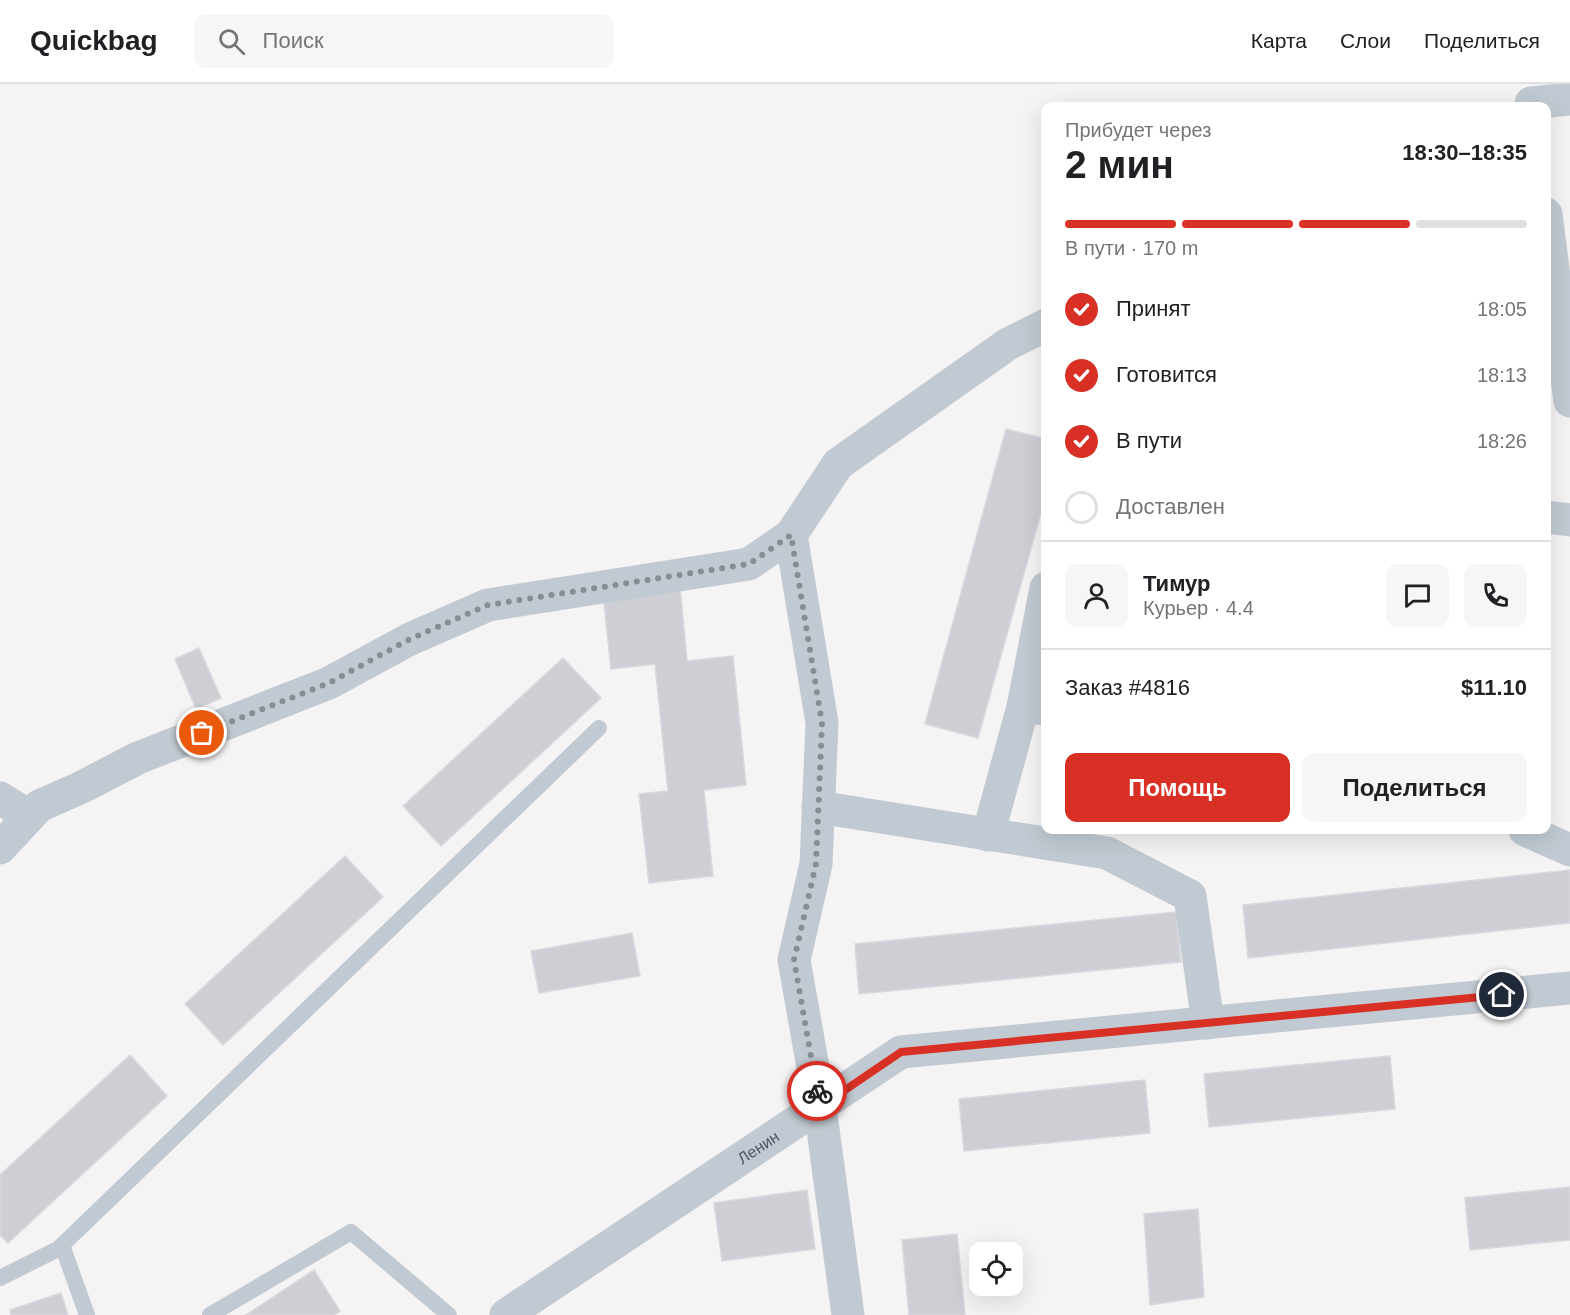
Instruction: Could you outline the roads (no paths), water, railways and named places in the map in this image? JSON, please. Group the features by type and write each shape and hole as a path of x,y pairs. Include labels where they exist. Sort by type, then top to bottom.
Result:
{"street":[{"path":"1531,98 1570,99"},
{"path":"1551,253 1570,401"},
{"path":"0,848 39,806 138,758 329,683 410,639 488,605 749,564 791,535 838,464 1008,344 1041,328"},
{"path":"1551,518 1570,520"},
{"path":"791,535 822,723 816,864 794,960 820,1107 848,1315"},
{"path":"988,835 1034,708 1041,638"},
{"path":"0,798 29,816"},
{"path":"818,807 1107,854 1190,896 1208,1023"},
{"path":"1535,834 1570,850"},
{"name":"Ленин","path":"506,1315 901,1052 1570,988"}],"lane":[{"path":"0,1278 58,1249 599,728"},
{"path":"210,1315 351,1232 449,1315"},
{"path":"62,1245 87,1315"}]}
